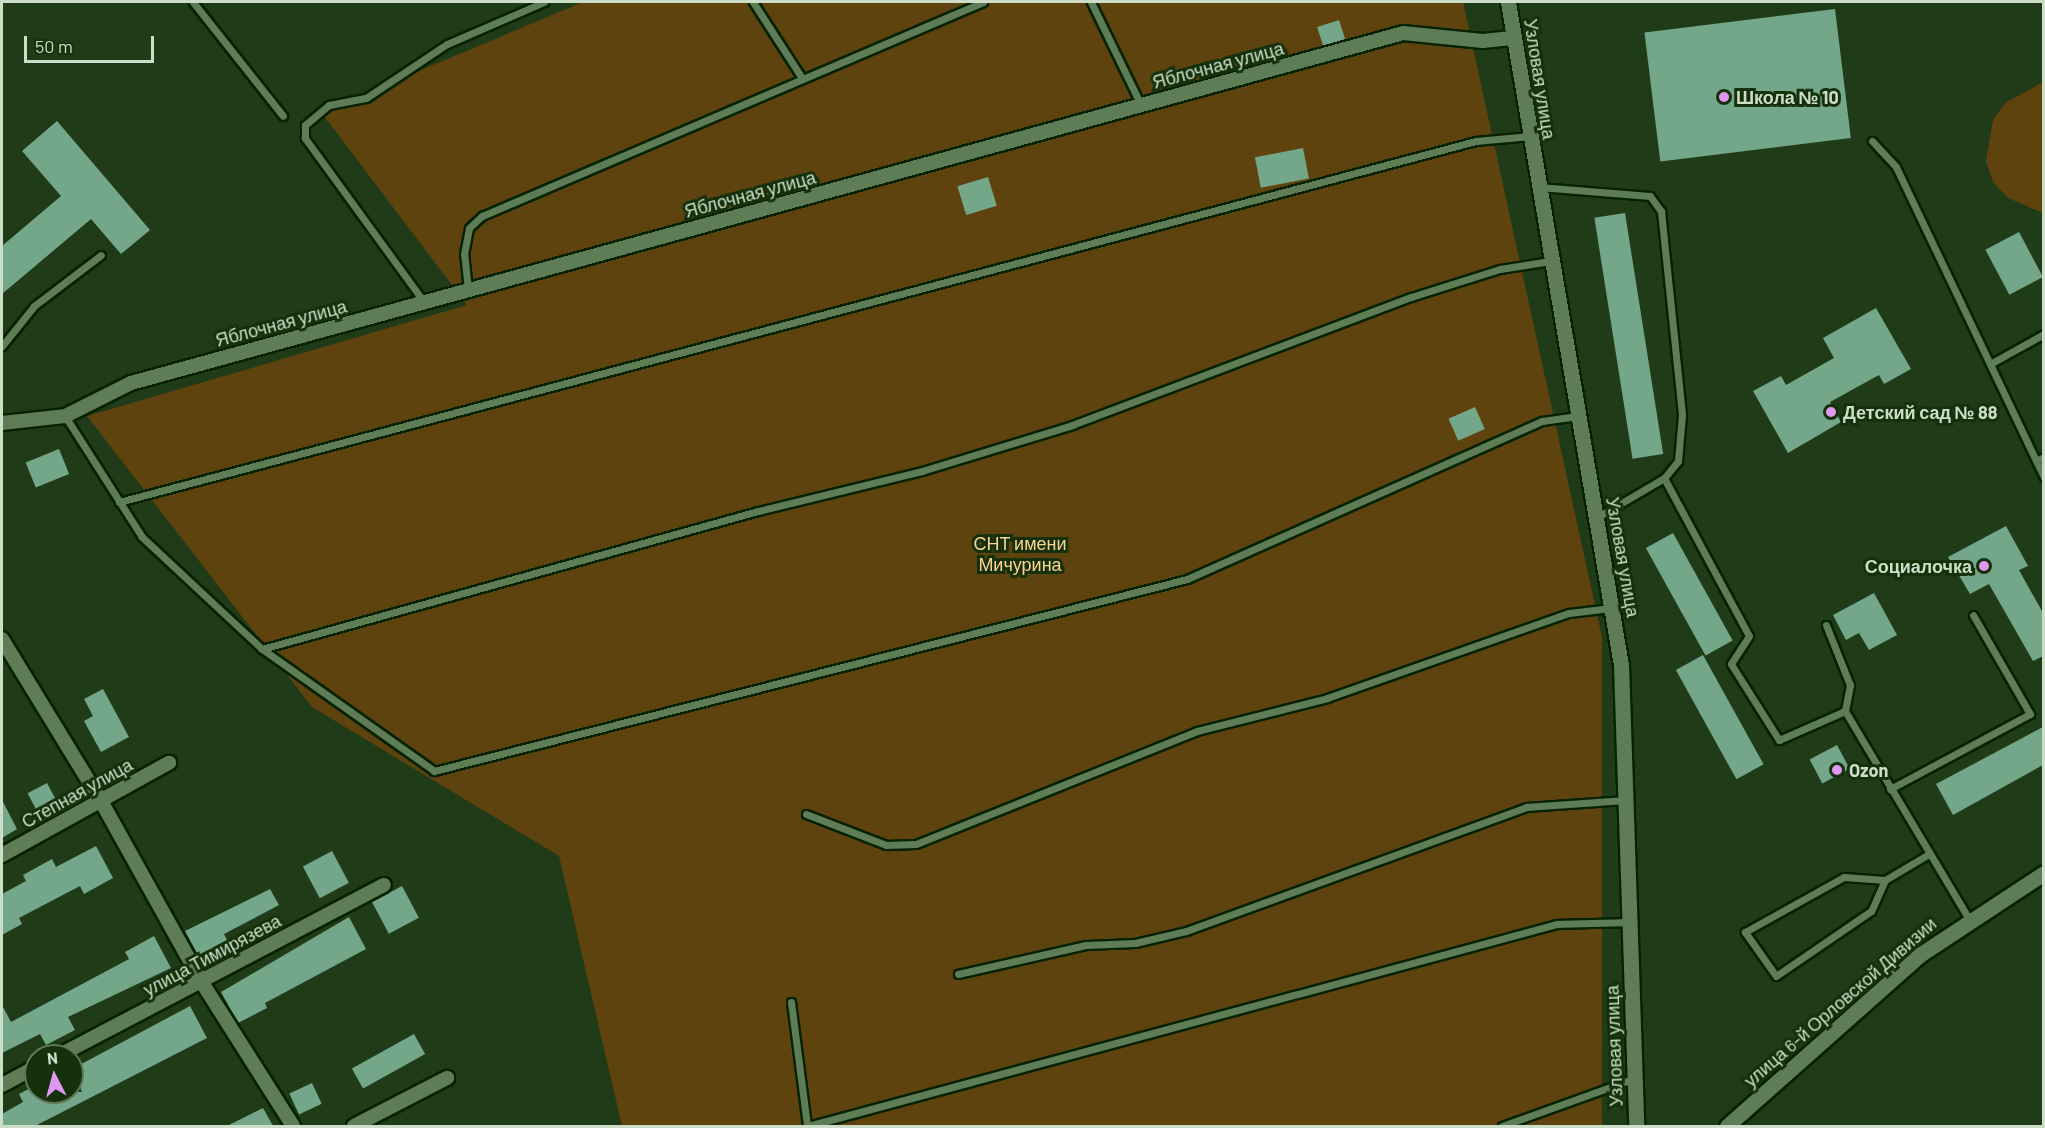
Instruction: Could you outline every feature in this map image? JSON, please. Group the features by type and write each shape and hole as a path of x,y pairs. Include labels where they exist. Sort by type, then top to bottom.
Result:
{"street":[{"name":"Узловая улица","path":"1508,2 1536,187 1621,665 1636,1126"},
{"name":"Яблочная улица","path":"2,423 65,416 131,382 1403,33 1483,41 1514,38"},
{"path":"2,639 101,801 201,981 294,1126"},
{"name":"Степная улица","path":"2,855 169,762"},
{"name":"улица 6-й Орловской Дивизии","path":"1726,1126 1921,954 1968,919 2043,873"},
{"name":"улица Тимирязева","path":"81,1044 384,885"},
{"path":"2,1085 24,1073"},
{"path":"354,1126 447,1078"}],"lane":[{"path":"193,2 283,116"},
{"path":"424,302 305,138 305,125 329,105 366,98 447,44 544,2"},
{"path":"753,2 802,78"},
{"path":"468,290 464,254 469,228 482,216 983,2"},
{"path":"1091,2 1141,105"},
{"path":"119,502 1476,141 1530,136"},
{"path":"1872,141 1896,167 2043,477"},
{"path":"1536,187 1650,196 1661,211 1682,415 1678,460 1664,478 1596,518"},
{"path":"2,346 34,306 101,255"},
{"path":"262,650 758,511 922,471 1072,425 1411,297 1500,269 1550,261"},
{"path":"1990,364 2043,334"},
{"path":"65,416 142,537 262,650 434,771 1187,579 1542,421 1578,416"},
{"path":"2036,461 2043,457"},
{"path":"1664,478 1749,636 1731,664 1779,740 1845,711"},
{"path":"806,814 886,845 916,844 1197,731 1328,698 1569,613 1611,608"},
{"path":"1890,789 2030,714 1973,615"},
{"path":"1826,625 1850,685 1845,711 1968,919"},
{"path":"958,974 1086,945 1134,943 1186,931 1526,807 1626,800"},
{"path":"1885,880 1871,911 1776,976 1745,932 1844,877 1885,880 1929,854"},
{"path":"791,1002 808,1126 1557,924 1629,922"},
{"path":"1502,1126 1635,1078"}],"green space":[{"name":"СНТ имени Мичурина","path":"583,2 1463,2 1602,637 1602,1126 622,1126 559,856 312,707 87,416 467,305 321,112"},
{"path":"2043,82 2043,213 2008,198 1993,182 1986,161 1993,120 2005,103"}],"building":[{"path":"1835,9 1851,138 1660,161 1644,32"},
{"path":"1339,20 1345,39 1323,46 1317,27"},
{"path":"57,121 150,230 121,254 91,219 2,294 2,246 61,196 22,151"},
{"path":"1303,148 1309,178 1261,188 1255,157"},
{"path":"988,177 997,206 966,215 957,186"},
{"path":"1625,213 1663,454 1633,459 1594,218"},
{"path":"2019,232 2043,277 2009,295 1985,250"},
{"path":"1876,308 1911,369 1884,384 1879,375 1830,402 1841,422 1788,453 1753,391 1781,376 1786,385 1834,358 1823,338"},
{"path":"1475,407 1485,429 1458,441 1449,419"},
{"path":"59,449 69,474 36,488 26,462"},
{"path":"2006,526 2028,566 2019,570 2043,613 2043,656 2033,661 1989,584 1970,594 1948,557"},
{"path":"1673,533 1733,641 1706,656 1646,548"},
{"path":"1874,593 1897,635 1869,650 1859,633 1846,640 1833,615"},
{"path":"1703,655 1764,764 1736,779 1676,670"},
{"path":"103,689 129,737 101,752 84,721 93,716 84,699"},
{"path":"2043,727 2043,765 1953,815 1936,784"},
{"path":"1837,745 1850,769 1822,783 1810,760"},
{"path":"47,783 59,806 40,816 28,793"},
{"path":"2,800 17,829 2,838"},
{"path":"96,846 113,878 84,894 80,886 19,918 22,924 2,935 2,894 26,881 23,875 52,859 56,867"},
{"path":"332,851 349,883 320,898 303,866"},
{"path":"402,886 419,918 389,934 372,902"},
{"path":"270,889 279,905 224,934 231,948 202,963 185,931"},
{"path":"349,917 366,949 265,1003 267,1008 238,1023 221,992"},
{"path":"154,936 171,968 68,1017 75,1030 48,1044 45,1044 40,1034 2,1053 2,1005 11,1022 129,959 125,952"},
{"path":"190,1006 207,1038 84,1101 84,1063"},
{"path":"414,1034 425,1054 363,1089 352,1068"},
{"path":"312,1083 322,1104 299,1114 289,1094"},
{"path":"24,1091 24,1104 78,1104 35,1126 2,1126 2,1114 23,1102 19,1094"},
{"path":"263,1108 273,1126 227,1126"}],"place":[{"name":"Школа № 10","path":"1724,97"},
{"name":"Детский сад № 88","path":"1831,412"},
{"name":"Социалочка","path":"1984,566"},
{"name":"Ozon","path":"1837,770"}]}
